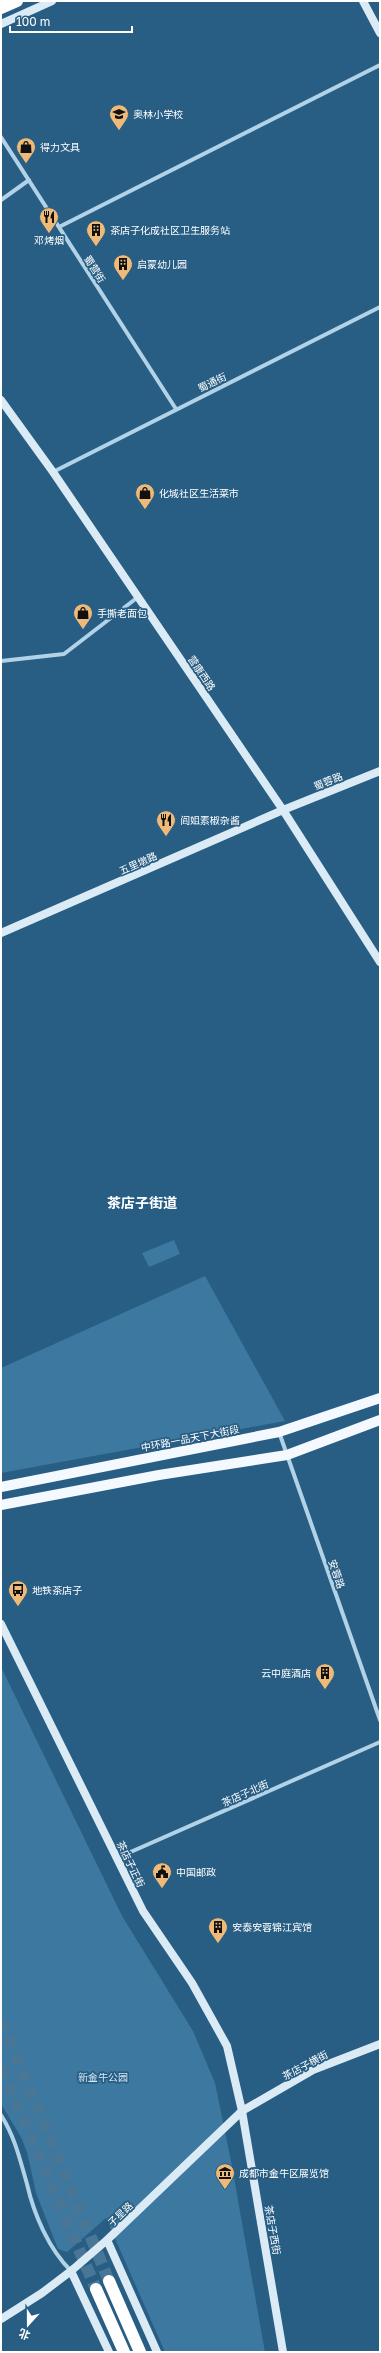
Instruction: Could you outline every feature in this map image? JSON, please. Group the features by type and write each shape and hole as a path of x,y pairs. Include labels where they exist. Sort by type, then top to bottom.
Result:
{"highway":[{"path":"1,8 17,1"},
{"path":"109,2281 140,2352"},
{"path":"96,2289 124,2352"}],"main road":[{"name":"中环路一品天下大街段","path":"1,1487 279,1432 380,1398"},
{"path":"1,1505 159,1475 287,1455 380,1420"}],"street":[{"path":"1,24 52,1"},
{"path":"363,1 380,33"},
{"path":"59,227 380,64"},
{"name":"蜀营街","path":"1,137 176,409"},
{"path":"1,200 29,180"},
{"name":"蜀通街","path":"53,472 380,307"},
{"name":"营康西路","path":"1,400 53,472 283,810 380,962"},
{"path":"1,662 64,654 138,597"},
{"name":"蜀蓉路","path":"283,810 380,771"},
{"name":"五里墩路","path":"1,933 283,810"},
{"name":"安蓉路","path":"279,1432 380,1720"},
{"name":"茶店子正街","path":"1,1624 143,1911 192,1983 227,2046 242,2111"},
{"name":"茶店子北街","path":"116,1858 380,1742"},
{"name":"茶店子横街","path":"242,2111 313,2070 380,2044"},
{"name":"子星路","path":"1,2319 42,2293 71,2271 107,2240 242,2111"},
{"name":"茶店子西街","path":"242,2111 284,2352"},
{"path":"1,2115 14,2139 34,2208 48,2239 59,2260 71,2271 109,2352"},
{"path":"107,2240 157,2352"}],"green space":[{"path":"174,1240 180,1254 149,1267 142,1253"},
{"path":"205,1276 285,1421 1,1473 1,1368"},
{"name":"新金牛公园","path":"1,1667 122,1916 193,2031 215,2083 231,2161 265,2352 165,2352 106,2218 67,2252 58,2249 36,2193 27,2152 21,2137 1,2104"}],"tunnel":[{"path":"1,2020 109,2281"},
{"path":"1,2067 96,2289"}],"place":[{"name":"奥林小学校","path":"119,131"},
{"name":"得力文具","path":"26,164"},
{"name":"邓烤烟","path":"49,234"},
{"name":"茶店子化成社区卫生服务站","path":"96,247"},
{"name":"启蒙幼儿园","path":"123,281"},
{"name":"化城社区生活菜市","path":"145,510"},
{"name":"手撕老面包","path":"83,630"},
{"name":"阎姐素椒杂酱","path":"166,837"},
{"name":"地铁茶店子","path":"18,1607"},
{"name":"云中庭酒店","path":"325,1690"},
{"name":"中国邮政","path":"162,1889"},
{"name":"安泰安蓉锦江宾馆","path":"218,1944"},
{"name":"成都市金牛区展览馆","path":"225,2190"}],"district":[{"name":"茶店子街道","path":"142,1202"}]}
